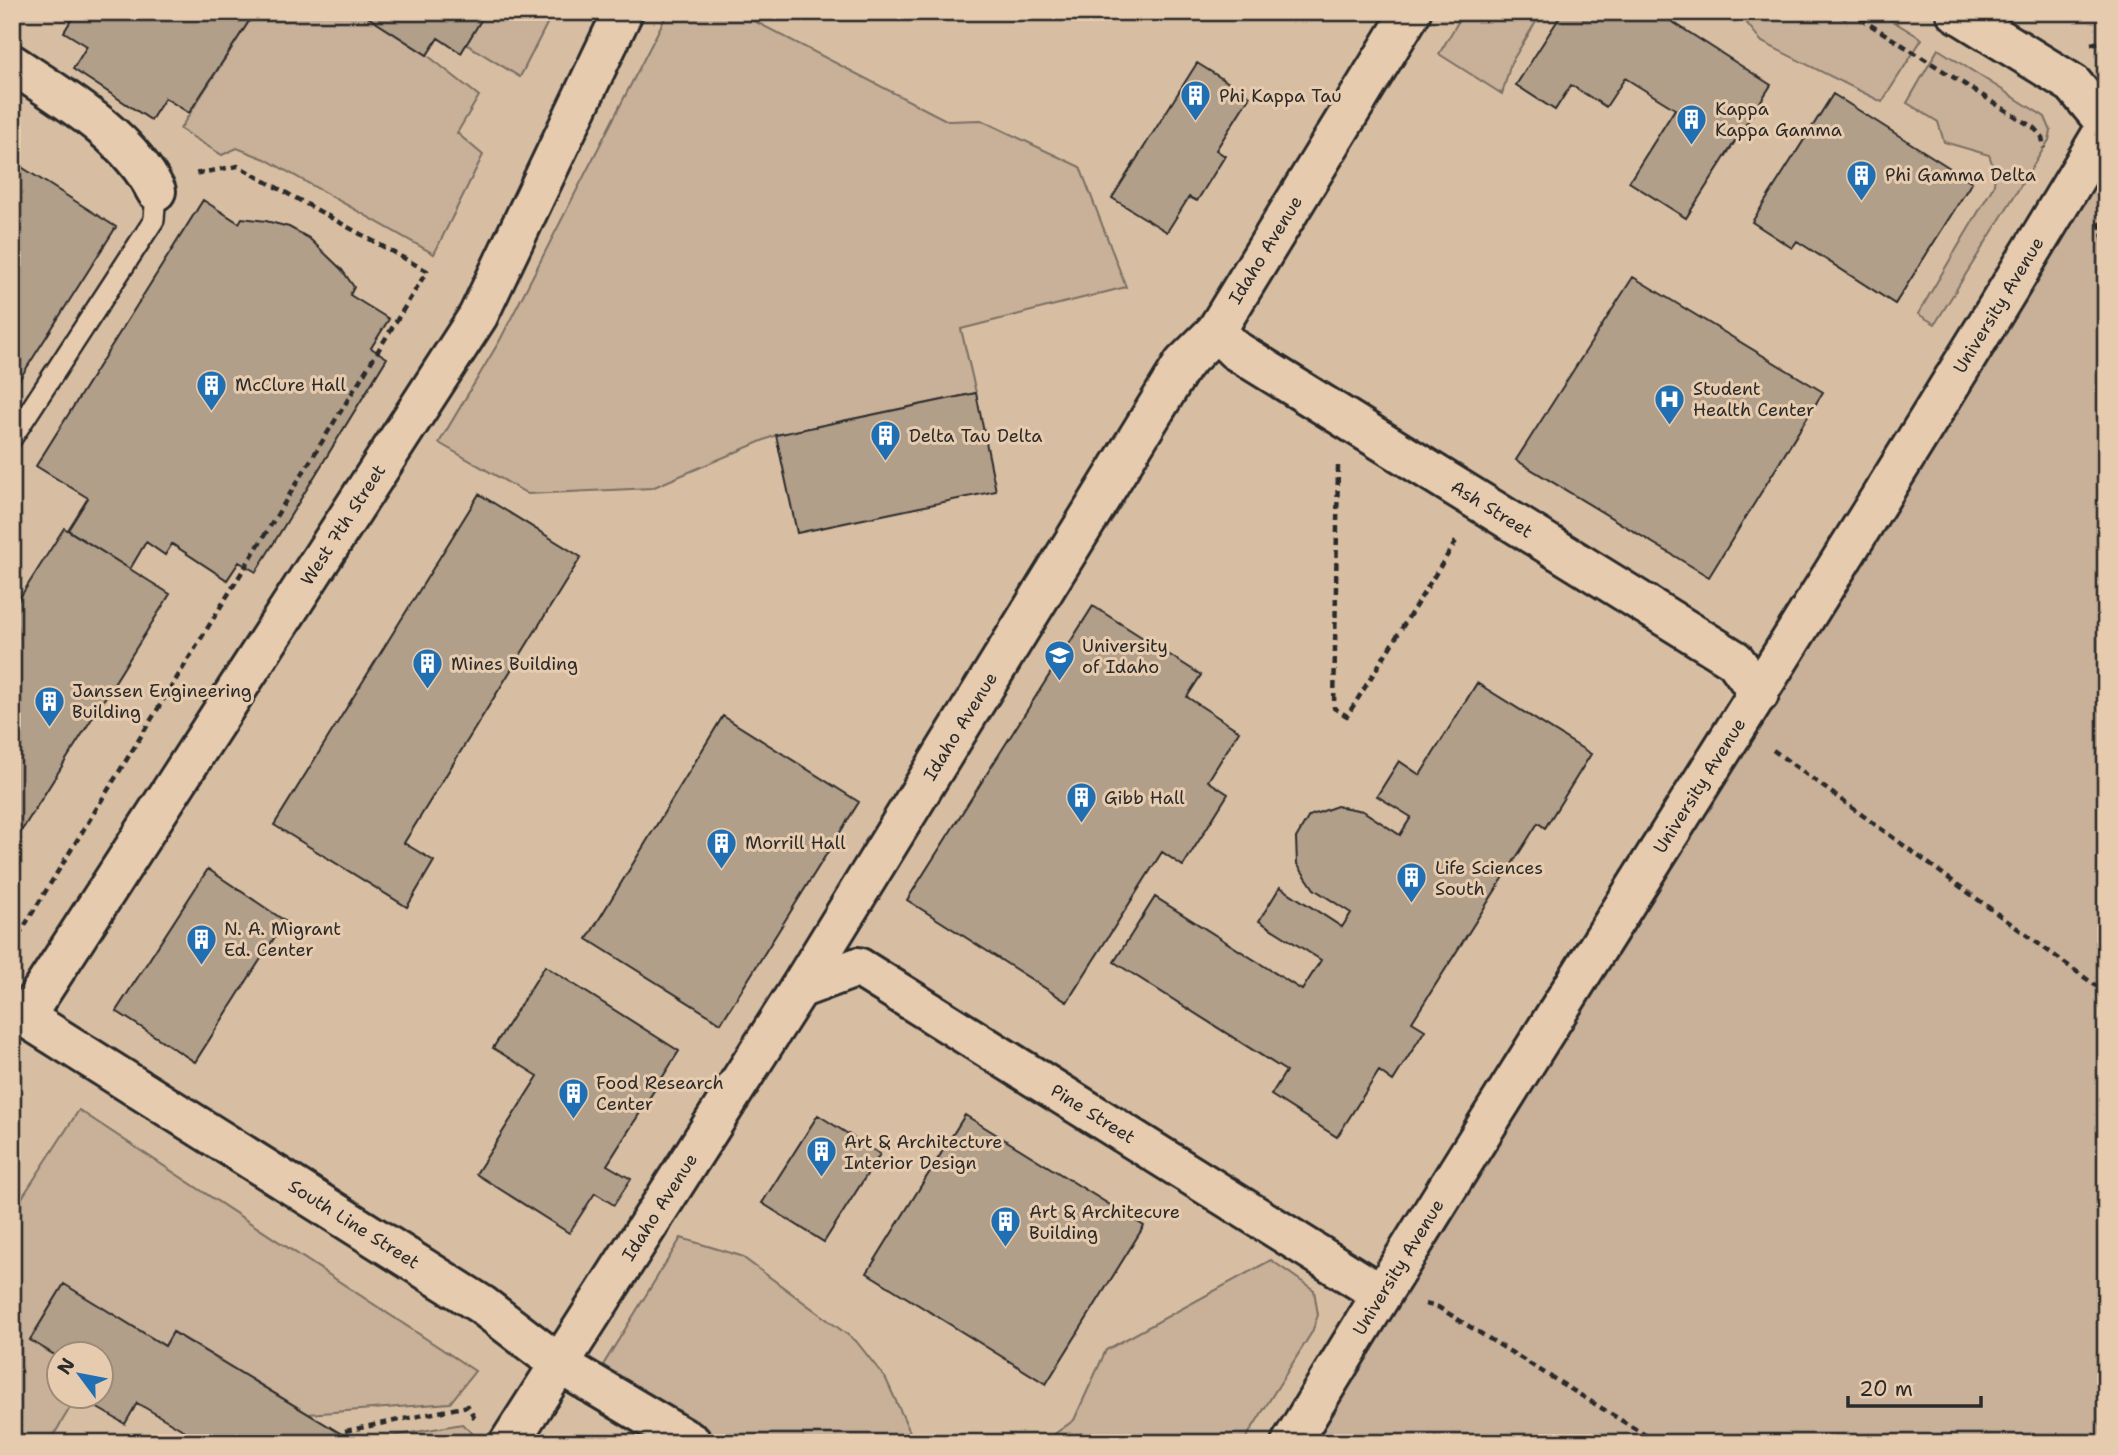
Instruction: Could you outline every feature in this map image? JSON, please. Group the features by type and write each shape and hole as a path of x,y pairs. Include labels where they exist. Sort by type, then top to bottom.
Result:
{"street":[{"name":"West 7th Street","path":"19,1013 478,316 623,12"},
{"name":"Idaho Avenue","path":"493,1433 559,1364 799,989 1183,364 1216,331 1411,12"},
{"path":"1956,12 2073,84 2106,126"},
{"path":"12,64 105,131 145,169 156,191"},
{"name":"University Avenue","path":"1291,1443 1381,1294 1749,709 2106,126"},
{"name":"Ash Street","path":"1216,331 1235,350 1735,660 1749,709"},
{"name":"Pine Street","path":"799,989 858,967 1381,1294"},
{"name":"South Line Street","path":"19,1013 482,1305 559,1364 692,1443"}],"lane":[{"path":"12,438 154,220 156,191"}],"path":[{"path":"1850,12 2034,128 2042,137 2046,156"},
{"path":"12,946 426,271 238,166 184,176 156,191"},
{"path":"1338,466 1334,708 1347,716 1458,538"},
{"path":"1749,709 2106,993"},
{"path":"1381,1294 1438,1307 1658,1443"},
{"path":"345,1431 468,1406 493,1433"}],"shaded area":[{"name":"University of Idaho","path":"12,12 2106,12 2106,1443 12,1443"},
{"path":"255,12 360,12 427,55 479,96 457,133 483,155 434,254 265,159 237,148 222,155 180,129"},
{"path":"486,12 553,12 520,77 466,44"},
{"path":"668,12 737,12 948,121 981,120 1080,167 1126,287 961,329 976,393 776,435 652,488 528,494 439,443 500,340"},
{"path":"1464,12 1542,12 1511,63 1502,94 1439,54"},
{"path":"1738,12 1834,12 1845,20 1851,12 1878,12 1922,39 1882,102 1762,42"},
{"path":"1938,49 2045,117 2051,131 2049,140 1935,324 1918,314 1993,187 1996,174 1989,155 1944,142 1938,122 1907,103"},
{"path":"2106,127 2106,1443 1291,1443"},
{"path":"79,1110 475,1371 450,1403 308,1414 174,1332 165,1346 64,1285 30,1340 46,1350 46,1410 69,1410 49,1443 12,1443 12,1213"},
{"path":"681,1238 741,1256 856,1341 886,1379 915,1443 692,1443 592,1383"},
{"path":"1271,1260 1314,1290 1318,1315 1312,1332 1243,1443 1042,1443 1074,1420 1106,1350"},
{"path":"462,1424 480,1440 479,1443 353,1443"}],"building":[{"path":"76,12 255,12 189,113 165,98 151,120 73,69 87,46 64,32"},
{"path":"360,12 486,12 461,53 438,38 427,55"},
{"name":"Kappa Kappa Gamma","path":"1563,12 1657,12 1771,85 1686,218 1629,182 1675,109 1625,78 1606,107 1571,85 1555,110 1516,85"},
{"name":"Phi Kappa Tau","path":"1197,63 1250,96 1216,150 1225,156 1197,201 1189,197 1167,232 1112,198"},
{"name":"Phi Gamma Delta","path":"1833,94 1972,182 1895,304 1797,241 1792,248 1752,222"},
{"path":"12,161 116,227 12,391"},
{"name":"McClure Hall","path":"203,200 239,223 242,218 266,221 289,227 309,238 342,270 354,287 350,295 389,319 371,348 387,358 256,572 239,562 227,580 172,544 165,555 146,542 130,569 68,530 88,498 36,466"},
{"name":"Student Health Center","path":"1633,277 1823,392 1709,577 1516,460"},
{"name":"Delta Tau Delta","path":"976,393 996,491 797,533 776,435"},
{"name":"Mines Building","path":"479,494 581,557 404,843 434,861 407,907 274,825"},
{"name":"Janssen Engineering Building","path":"64,528 170,594 12,846 12,610"},
{"name":"Gibb Hall","path":"1093,606 1201,675 1187,697 1239,731 1208,781 1228,794 1183,866 1162,852 1067,1002 907,900"},
{"name":"Life Sciences South","path":"1477,683 1591,754 1545,828 1538,823 1412,1022 1425,1030 1393,1081 1379,1071 1337,1137 1271,1095 1286,1071 1114,962 1155,897 1302,990 1321,960 1259,921 1280,887 1342,927 1351,913 1314,889 1297,864 1296,838 1309,816 1337,806 1363,811 1400,835 1411,817 1377,796 1399,761 1420,775"},
{"name":"Morrill Hall","path":"723,716 859,802 721,1023 587,939"},
{"name":"N. A. Migrant Ed. Center","path":"208,869 285,921 195,1062 116,1011"},
{"name":"Food Research Center","path":"545,966 679,1051 607,1165 631,1179 614,1205 595,1193 569,1233 476,1174 538,1076 493,1048"},
{"name":"Art & Architecture Interior Design","path":"818,1115 880,1154 824,1242 762,1203"},
{"name":"Art & Architecure Building","path":"965,1115 1144,1226 1046,1384 867,1273"},
{"path":"64,1284 165,1346 173,1332 343,1435 339,1443 185,1443 190,1434 137,1403 125,1424 101,1410 116,1410 116,1340 46,1340 46,1350 30,1340"}],"place":[{"name":"Phi Kappa Tau","path":"1196,123"},
{"name":"Kappa Kappa Gamma","path":"1692,146"},
{"name":"Phi Gamma Delta","path":"1862,202"},
{"name":"McClure Hall","path":"212,412"},
{"name":"Student Health Center","path":"1670,426"},
{"name":"Delta Tau Delta","path":"886,463"},
{"name":"University of Idaho","path":"1059,683"},
{"name":"Mines Building","path":"428,691"},
{"name":"Janssen Engineering Building","path":"49,728"},
{"name":"Gibb Hall","path":"1081,825"},
{"name":"Morrill Hall","path":"722,870"},
{"name":"Life Sciences South","path":"1412,905"},
{"name":"N. A. Migrant Ed. Center","path":"201,966"},
{"name":"Food Research Center","path":"573,1120"},
{"name":"Art & Architecture Interior Design","path":"821,1179"},
{"name":"Art & Architecure Building","path":"1006,1249"}]}
